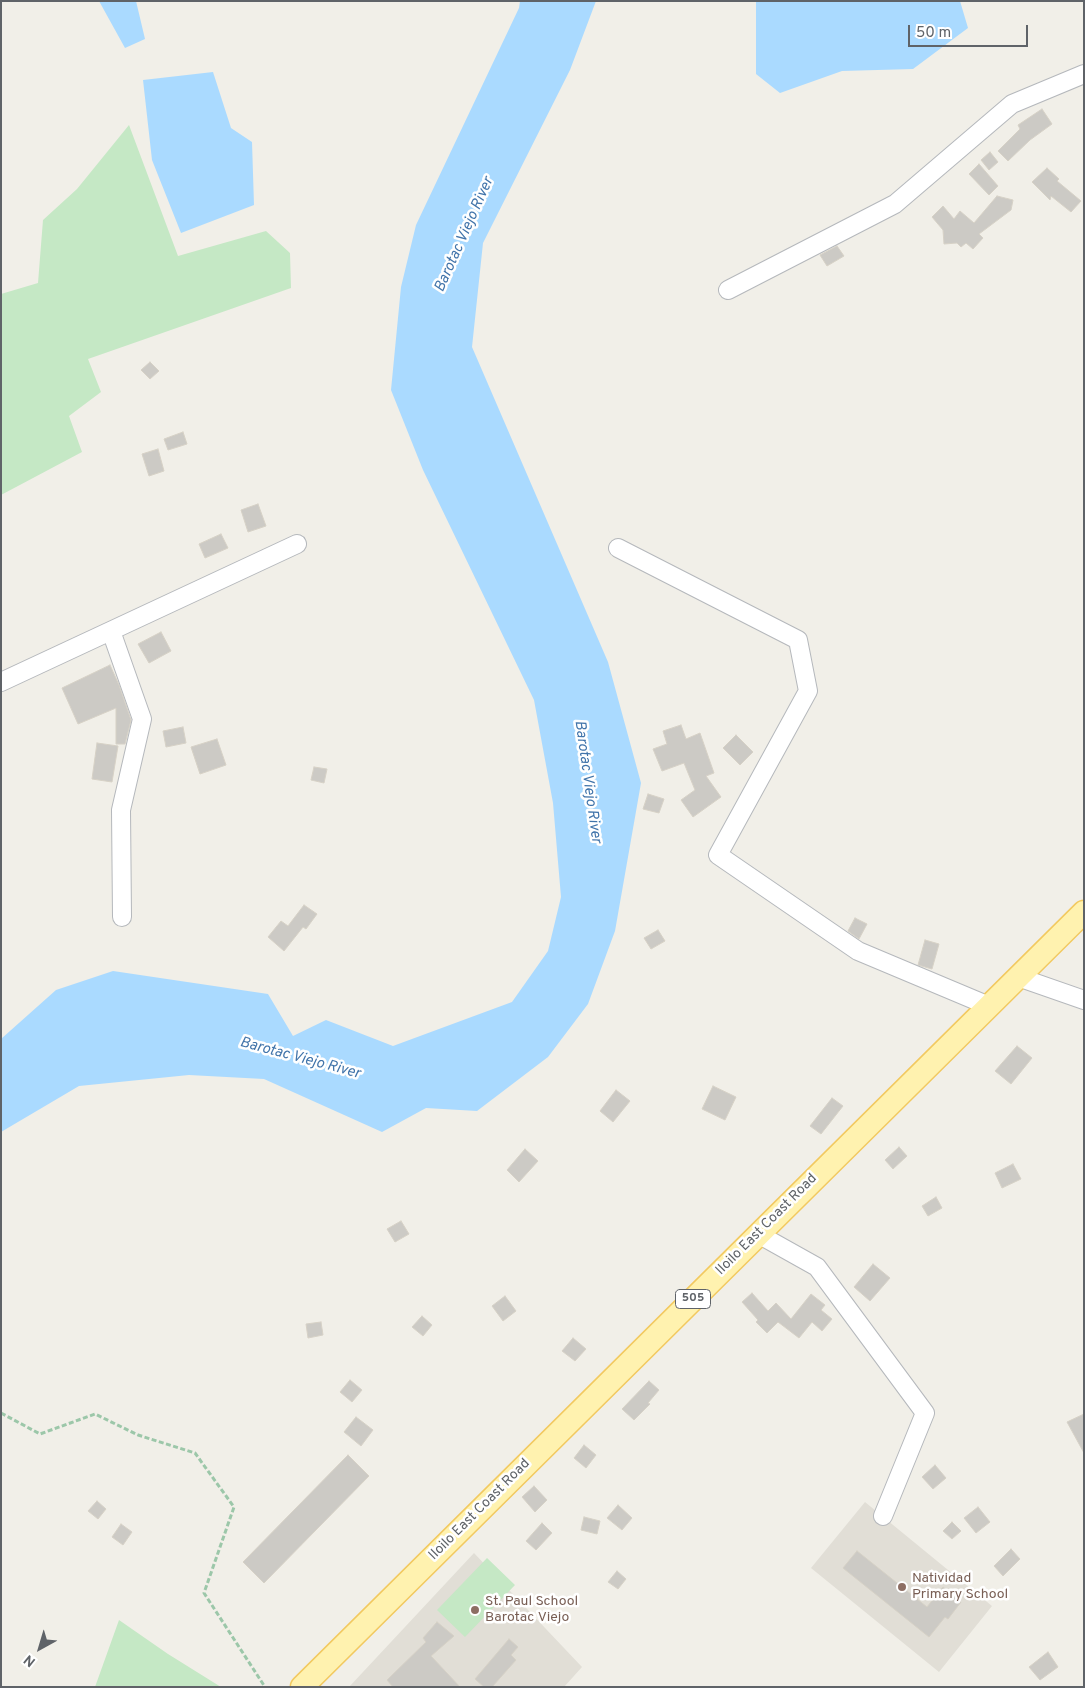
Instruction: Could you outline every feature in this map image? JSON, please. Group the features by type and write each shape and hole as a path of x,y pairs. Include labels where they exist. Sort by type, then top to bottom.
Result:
{"main road":[{"name":"Iloilo East Coast Road","path":"302,1687 1084,912"}],"street":[{"path":"728,290 895,204 1012,104 1084,74"},
{"path":"1,682 297,544"},
{"path":"618,548 798,640 808,691 718,855 858,951 989,1006"},
{"path":"111,631 142,719 121,810 122,917"},
{"path":"1018,977 1084,1000"},
{"path":"758,1234 817,1267 925,1413 883,1516"}],"path":[{"path":"1,1413 40,1434 95,1414 138,1435 195,1453 234,1508 204,1593 265,1687"}],"shaded area":[{"name":"Natividad Primary School","path":"865,1502 992,1606 939,1672 811,1568"},
{"name":"St. Paul School Barotac Viejo","path":"474,1553 582,1667 564,1687 349,1687"}],"green space":[{"path":"129,125 178,256 266,231 290,253 291,288 88,359 101,392 69,416 82,452 1,495 1,294 38,283 43,220 77,189"},
{"path":"487,1558 515,1585 465,1637 437,1610"},
{"path":"119,1620 168,1654 221,1687 95,1687"}],"water":[{"path":"99,1 136,1 145,39 125,48"},
{"name":"Barotac Viejo River","path":"520,1 596,1 570,70 483,243 472,347 608,662 641,783 615,931 588,1004 548,1057 477,1111 426,1108 382,1132 264,1079 189,1075 79,1086 1,1132 1,1039 56,990 113,971 268,994 293,1036 326,1020 393,1046 512,1002 548,951 561,897 553,803 534,700 423,470 391,390 401,287 416,225 519,8"},
{"path":"756,1 960,1 968,28 913,69 842,71 780,93 756,74"},
{"path":"213,72 231,128 252,142 254,205 181,233 152,160 143,80"}],"building":[{"path":"1042,109 1052,124 1030,140 1008,161 998,151 1020,129 1018,125"},
{"path":"990,152 998,162 989,170 981,160"},
{"path":"979,164 998,186 989,195 969,174"},
{"path":"1047,168 1059,179 1057,181 1081,201 1071,212 1051,196 1050,200 1032,182"},
{"path":"997,196 1013,200 1011,210 979,234 983,238 973,249 966,243 961,247 957,243 944,244 943,230 932,217 943,206 954,219 960,211 974,223"},
{"path":"837,246 844,256 827,266 820,255"},
{"path":"150,362 159,371 150,379 141,370"},
{"path":"183,432 187,444 168,450 164,439"},
{"path":"158,449 164,471 149,476 142,454"},
{"path":"258,504 266,526 248,532 241,510"},
{"path":"221,534 228,548 205,558 199,544"},
{"path":"161,632 171,651 149,663 138,644"},
{"path":"110,665 131,720 125,744 116,744 116,708 78,724 62,688"},
{"path":"681,725 686,739 700,733 714,773 706,776 721,797 693,817 681,800 695,790 684,763 662,771 653,749 667,744 663,731"},
{"path":"183,727 186,743 166,747 163,731"},
{"path":"736,735 753,752 740,765 723,748"},
{"path":"217,739 226,765 200,774 191,747"},
{"path":"97,743 118,746 112,782 92,779"},
{"path":"314,767 327,769 324,783 311,780"},
{"path":"648,794 664,799 659,813 643,809"},
{"path":"304,905 317,914 306,929 303,927 284,951 268,937 281,921 288,926"},
{"path":"855,918 867,924 859,939 848,931"},
{"path":"658,930 665,941 651,949 644,938"},
{"path":"925,940 939,944 932,969 918,965"},
{"path":"1017,1046 1032,1058 1011,1084 995,1071"},
{"path":"713,1086 736,1097 725,1120 702,1109"},
{"path":"616,1090 630,1101 613,1122 600,1111"},
{"path":"832,1098 843,1106 821,1134 810,1126"},
{"path":"899,1147 907,1156 893,1169 885,1160"},
{"path":"525,1149 538,1161 519,1182 507,1170"},
{"path":"1013,1164 1021,1179 1002,1188 995,1173"},
{"path":"936,1197 942,1208 928,1216 922,1206"},
{"path":"401,1221 409,1234 395,1242 387,1229"},
{"path":"873,1264 890,1278 870,1301 854,1287"},
{"path":"752,1293 768,1311 776,1303 791,1319 811,1294 825,1305 821,1310 832,1319 822,1331 812,1322 799,1338 778,1322 767,1333 756,1322 758,1320 742,1302"},
{"path":"505,1296 516,1311 503,1321 492,1306"},
{"path":"422,1316 432,1325 423,1336 412,1327"},
{"path":"321,1322 323,1335 308,1338 306,1324"},
{"path":"573,1338 586,1349 575,1361 562,1351"},
{"path":"350,1380 362,1390 352,1402 340,1392"},
{"path":"649,1381 659,1390 648,1403 650,1404 634,1420 622,1409"},
{"path":"1084,1414 1084,1453 1067,1422"},
{"path":"356,1417 373,1430 361,1446 344,1432"},
{"path":"584,1445 596,1455 586,1468 574,1458"},
{"path":"348,1455 369,1476 264,1583 243,1562"},
{"path":"935,1465 946,1478 933,1489 922,1477"},
{"path":"534,1486 547,1500 535,1512 522,1497"},
{"path":"97,1501 106,1509 98,1519 88,1511"},
{"path":"618,1505 632,1518 622,1530 607,1518"},
{"path":"978,1507 990,1522 976,1533 964,1518"},
{"path":"584,1517 600,1521 597,1534 581,1530"},
{"path":"952,1522 961,1531 952,1539 943,1531"},
{"path":"542,1523 552,1533 536,1550 526,1541"},
{"path":"121,1524 132,1532 123,1545 112,1537"},
{"path":"1011,1549 1020,1559 1003,1576 994,1566"},
{"path":"857,1551 927,1607 943,1587 961,1602 948,1619 945,1617 929,1637 843,1568"},
{"path":"617,1571 626,1579 618,1589 608,1582"},
{"path":"437,1622 454,1636 431,1656 460,1687 393,1687 387,1680 426,1642 423,1638"},
{"path":"509,1639 518,1647 511,1655 516,1660 492,1687 484,1687 475,1679"},
{"path":"1048,1652 1058,1667 1040,1680 1029,1667"}],"place":[{"name":"Natividad Primary School","path":"902,1587"},
{"name":"St. Paul School Barotac Viejo","path":"475,1610"}]}
